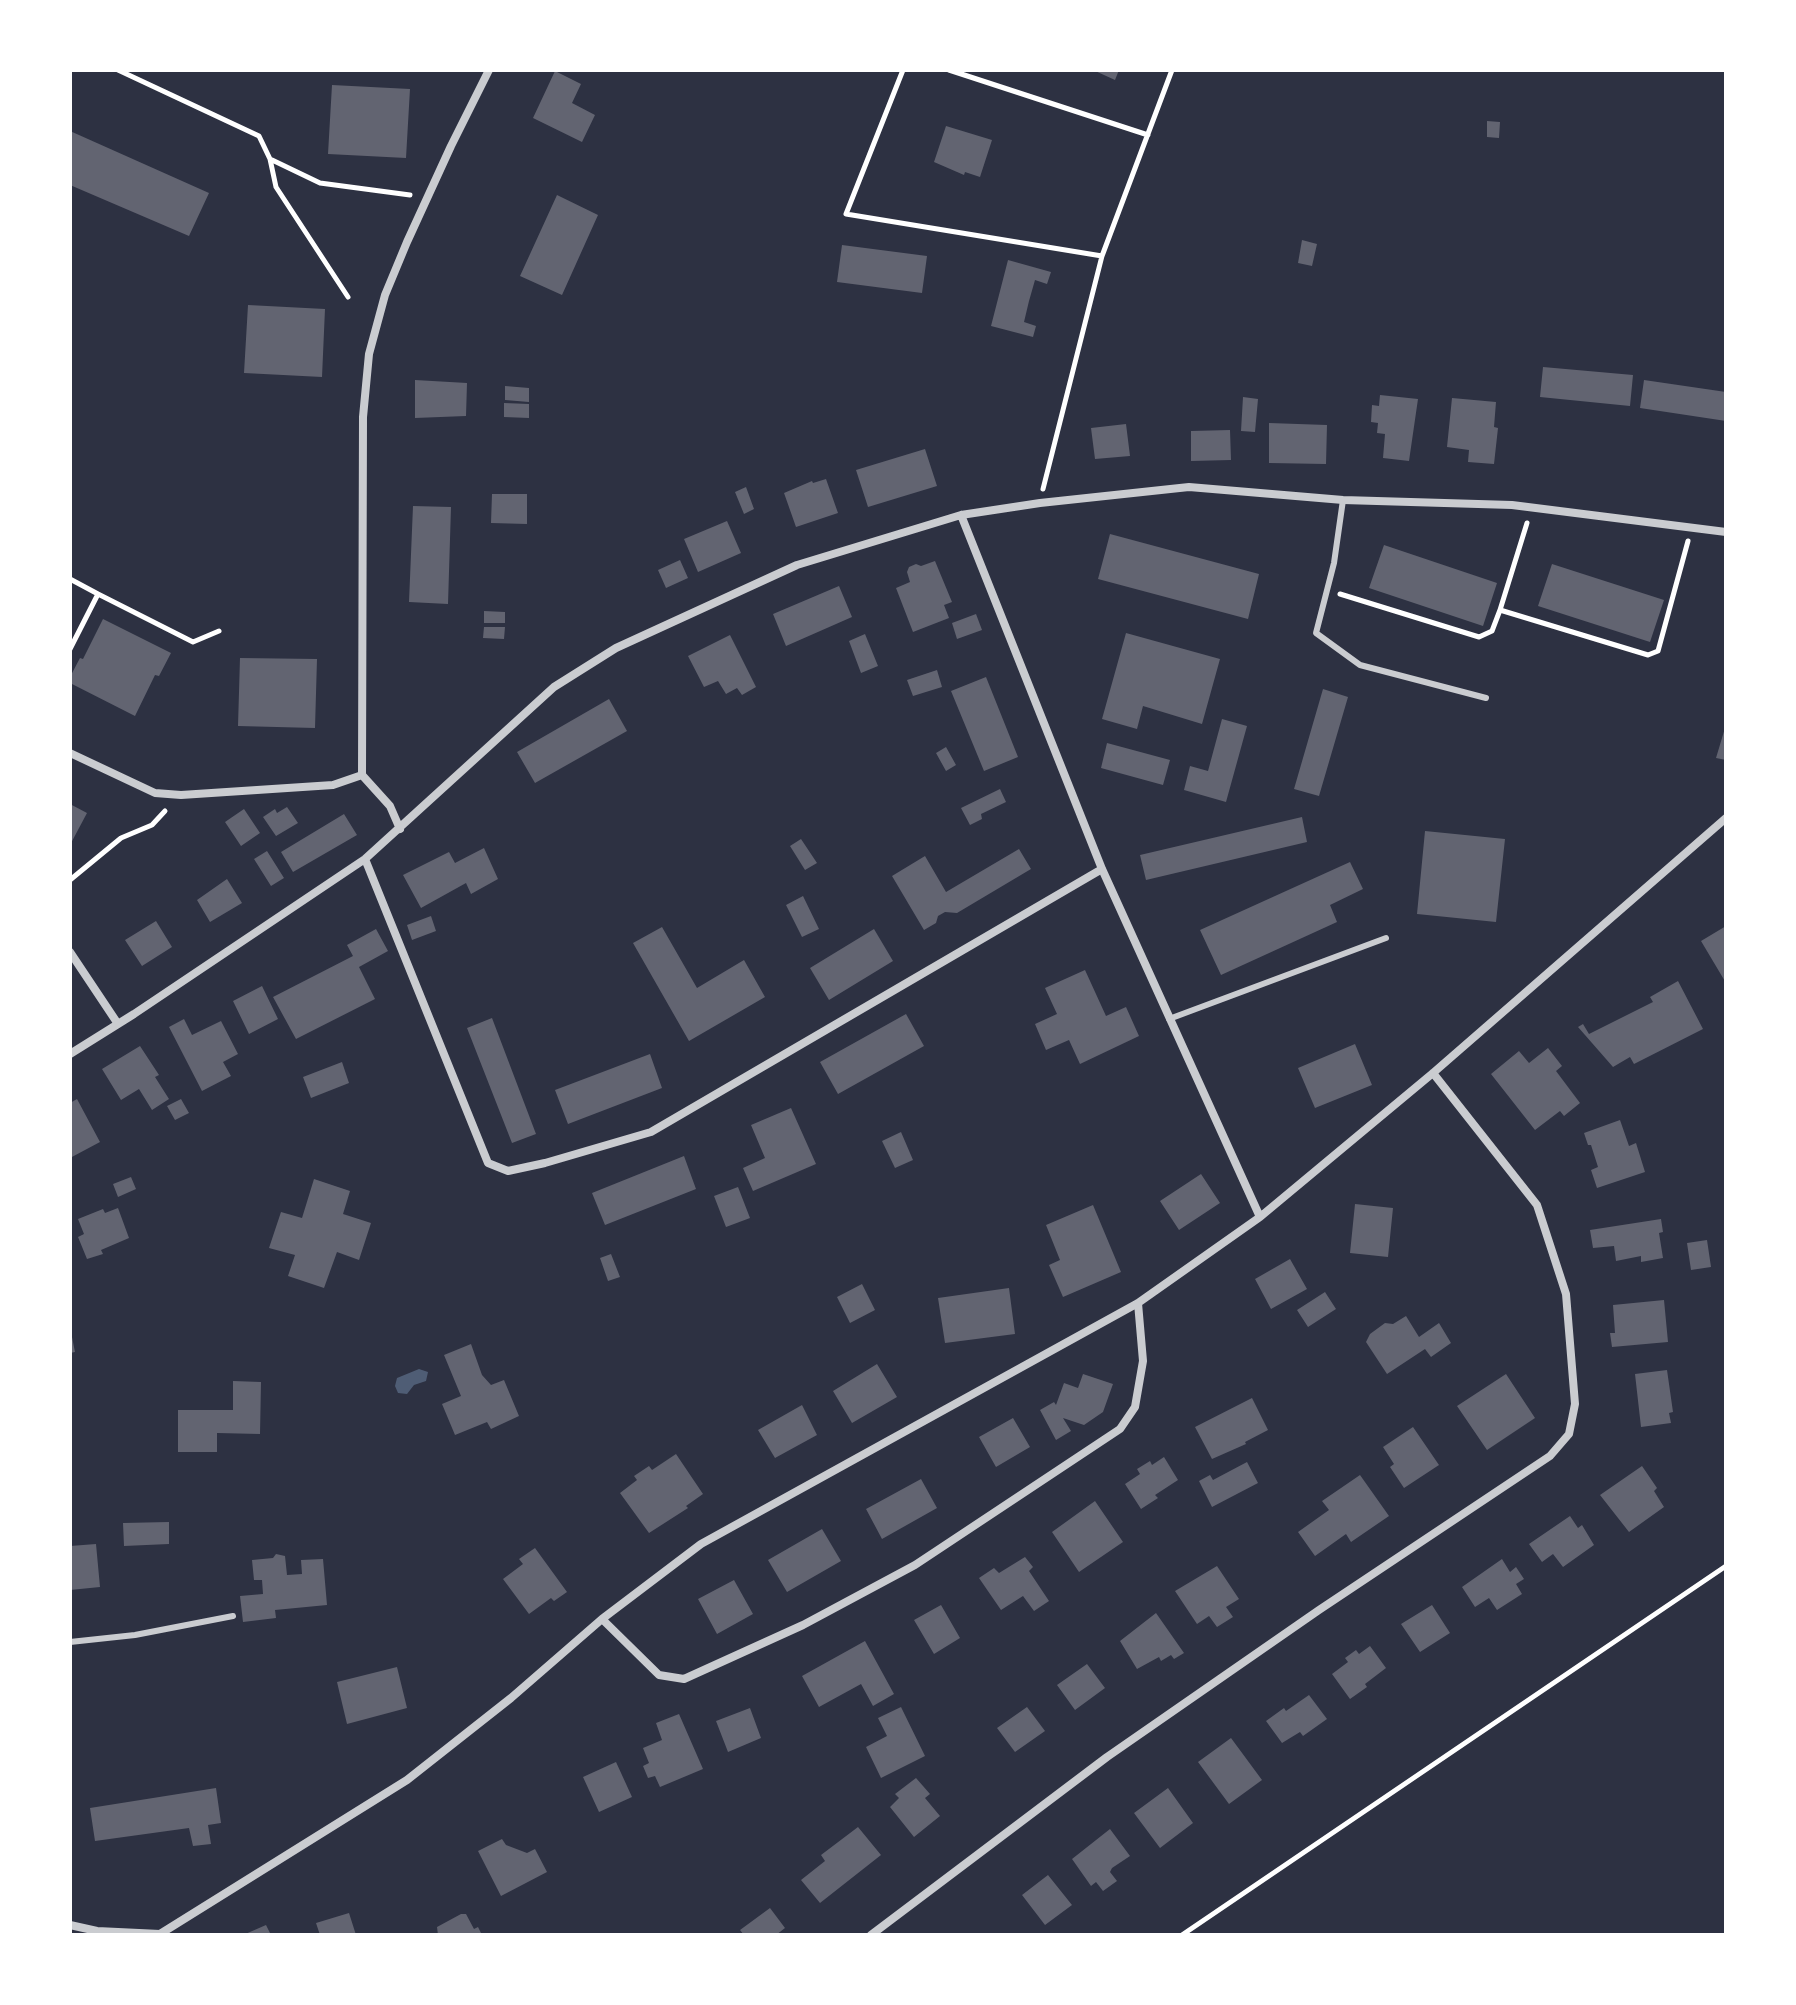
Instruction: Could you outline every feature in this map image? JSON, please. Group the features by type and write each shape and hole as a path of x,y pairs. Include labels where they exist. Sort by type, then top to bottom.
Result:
{"street":[{"path":"400,829 390,806 362,775 363,417 369,354 385,295 425,201 489,70"},
{"path":"70,1054 365,859 554,687 616,648 797,565 961,515 1189,487 1343,500 1532,507 1726,532"},
{"path":"961,515 1102,869 1260,1217"},
{"path":"70,753 155,793 181,795 333,785 362,775"},
{"path":"70,1925 97,1931 160,1934 407,1780 511,1698 602,1619 701,1544 1138,1303 1260,1217 1433,1073 1726,818"},
{"path":"365,859 488,1163 508,1171 651,1132 1102,869"},
{"path":"70,952 118,1024"},
{"path":"871,1935 1107,1757 1319,1610 1550,1456 1569,1434 1575,1404 1566,1294 1537,1205 1433,1073"},
{"path":"602,1619 659,1675 684,1679 803,1625 915,1565 1120,1429 1135,1407 1143,1361 1138,1303"}],"lane":[{"path":"1343,500 1316,633 1360,665 1486,698"},
{"path":"1169,1019 1386,938"},
{"path":"70,1642 135,1635 233,1616"}],"path":[{"path":"118,70 259,136 270,158 276,187 348,297"},
{"path":"903,70 846,214 1102,256"},
{"path":"949,70 1148,135"},
{"path":"1040,503 1102,256 1172,70"},
{"path":"270,158 320,183 410,195 425,201"},
{"path":"1327,590 1479,637 1492,631 1532,507"},
{"path":"1500,610 1648,655 1658,651 1691,527"},
{"path":"70,579 193,642 219,631"},
{"path":"70,649 72,638 98,594"},
{"path":"70,880 121,838 152,825 181,795"},
{"path":"1182,1935 1726,1566"}],"water":[{"path":"419,1369 428,1372 426,1381 414,1385 407,1394 398,1393 395,1386 397,1378"}],"building":[{"path":"1093,70 1119,70 1115,80"},
{"path":"555,71 581,84 572,103 595,115 582,142 533,118"},
{"path":"332,85 410,89 406,158 328,154"},
{"path":"1487,121 1500,122 1499,138 1487,137"},
{"path":"946,126 992,140 980,177 965,172 964,175 934,162"},
{"path":"70,131 209,193 189,236 70,185"},
{"path":"557,195 598,215 562,295 520,276"},
{"path":"1302,240 1317,244 1312,266 1298,263"},
{"path":"842,245 927,256 922,293 837,282"},
{"path":"1008,260 1051,272 1047,284 1035,280 1029,301 1024,322 1036,326 1033,337 991,326"},
{"path":"248,305 325,309 322,377 244,373"},
{"path":"1543,367 1633,375 1630,406 1540,397"},
{"path":"415,380 467,383 466,416 415,418"},
{"path":"1644,380 1726,392 1726,421 1640,408"},
{"path":"505,386 529,388 529,402 505,400"},
{"path":"1380,395 1418,399 1409,461 1383,458 1385,434 1377,433 1378,423 1371,422 1372,405 1379,406"},
{"path":"1243,397 1258,399 1255,432 1241,431"},
{"path":"1452,398 1496,402 1494,427 1498,428 1494,464 1468,462 1469,450 1447,447"},
{"path":"504,403 529,404 529,418 504,417"},
{"path":"1269,423 1327,425 1326,464 1269,463"},
{"path":"1126,424 1130,456 1095,459 1091,428"},
{"path":"1230,430 1231,460 1191,461 1191,431"},
{"path":"925,449 937,486 868,507 856,470"},
{"path":"826,479 838,513 796,527 784,493 812,481"},
{"path":"746,487 754,509 744,514 735,492"},
{"path":"492,494 527,494 527,524 491,523"},
{"path":"413,506 451,507 448,604 409,602"},
{"path":"727,521 741,553 698,572 684,539"},
{"path":"1110,534 1259,574 1248,619 1098,579"},
{"path":"1384,545 1497,583 1483,626 1369,588"},
{"path":"680,560 688,578 666,588 658,570"},
{"path":"935,561 952,602 944,605 949,618 913,632 896,588 910,582 909,567"},
{"path":"1552,564 1664,600 1650,642 1538,606"},
{"path":"839,586 852,617 786,646 773,614"},
{"path":"484,611 505,612 505,623 484,623"},
{"path":"976,614 982,630 957,639 952,623"},
{"path":"103,619 171,653 159,676 155,675 135,716 70,683 70,677"},
{"path":"484,627 505,627 504,639 483,638"},
{"path":"1126,633 1220,659 1202,724 1143,706 1137,729 1102,719"},
{"path":"865,634 878,666 861,673 849,641"},
{"path":"730,635 756,687 742,695 737,688 726,694 718,681 704,687 688,656"},
{"path":"240,658 317,659 315,728 238,726"},
{"path":"937,670 942,687 913,696 907,680"},
{"path":"986,677 1018,757 984,771 951,691"},
{"path":"1323,689 1348,697 1319,796 1294,789"},
{"path":"609,699 627,731 535,783 517,752"},
{"path":"1222,719 1247,726 1226,802 1184,790 1190,766 1208,771"},
{"path":"1726,728 1726,760 1716,758"},
{"path":"1107,743 1170,760 1163,785 1101,768"},
{"path":"946,747 956,765 946,771 936,753"},
{"path":"1000,789 1006,802 981,814 982,819 970,825 961,808"},
{"path":"70,804 87,813 70,845"},
{"path":"287,807 298,823 276,836 263,817 275,809 277,813"},
{"path":"244,809 260,833 241,846 225,822"},
{"path":"344,814 357,835 293,872 281,852"},
{"path":"1302,817 1307,842 1146,880 1140,855"},
{"path":"1425,831 1505,839 1496,922 1417,914"},
{"path":"801,839 817,863 805,870 790,846"},
{"path":"484,848 498,879 471,894 466,883 421,908 403,875 449,852 455,863"},
{"path":"1019,849 1031,869 957,913 945,912 938,916 936,923 924,930 892,876 925,856 946,892"},
{"path":"267,851 284,878 271,886 254,859"},
{"path":"1350,862 1363,889 1330,905 1337,922 1221,975 1200,930"},
{"path":"227,879 242,903 210,922 197,900"},
{"path":"803,896 819,929 802,937 786,905"},
{"path":"431,916 436,931 412,940 407,925"},
{"path":"156,921 172,947 142,966 125,940"},
{"path":"1726,926 1726,983 1701,941"},
{"path":"662,927 697,988 744,960 765,997 689,1041 633,943"},
{"path":"376,929 388,951 359,967 375,999 296,1039 273,997 353,956 347,945"},
{"path":"874,929 893,961 829,1000 810,968"},
{"path":"1085,970 1106,1016 1126,1007 1139,1036 1080,1064 1069,1040 1046,1050 1035,1024 1057,1014 1045,988"},
{"path":"1678,981 1703,1029 1634,1064 1630,1057 1613,1067 1578,1027 1583,1024 1589,1034 1653,1002 1650,997"},
{"path":"262,986 278,1019 249,1034 233,1001"},
{"path":"906,1014 924,1046 838,1094 820,1062"},
{"path":"492,1018 536,1134 512,1143 467,1028"},
{"path":"184,1019 192,1035 221,1021 238,1054 223,1062 231,1076 202,1091 169,1027"},
{"path":"1355,1044 1372,1085 1315,1108 1298,1068"},
{"path":"140,1046 159,1075 155,1077 169,1099 152,1110 139,1089 121,1100 102,1069"},
{"path":"1548,1048 1562,1066 1556,1071 1580,1103 1564,1116 1560,1111 1535,1130 1491,1074 1519,1051 1529,1063"},
{"path":"650,1054 662,1088 568,1124 555,1090"},
{"path":"342,1062 349,1083 311,1098 303,1077"},
{"path":"77,1099 100,1142 70,1158 70,1103"},
{"path":"181,1099 189,1113 175,1120 167,1106"},
{"path":"791,1108 816,1164 753,1191 743,1168 765,1158 751,1125"},
{"path":"1620,1120 1629,1146 1636,1143 1645,1172 1597,1188 1591,1170 1598,1167 1584,1133"},
{"path":"901,1132 913,1160 895,1168 882,1141"},
{"path":"684,1156 696,1189 605,1225 592,1193"},
{"path":"1201,1174 1220,1203 1179,1230 1160,1201"},
{"path":"131,1177 136,1189 118,1197 113,1184"},
{"path":"314,1179 350,1191 343,1214 371,1223 359,1260 337,1252 324,1288 288,1276 295,1255 269,1248 281,1212 302,1218"},
{"path":"738,1187 750,1218 726,1227 714,1196"},
{"path":"1355,1204 1393,1208 1388,1257 1350,1253"},
{"path":"1093,1205 1121,1272 1063,1297 1049,1265 1060,1260 1046,1225"},
{"path":"118,1208 129,1238 101,1250 103,1254 87,1259 78,1237 84,1234 78,1219 103,1209 105,1213"},
{"path":"1661,1219 1663,1232 1659,1233 1663,1258 1641,1262 1641,1256 1616,1261 1614,1246 1593,1248 1590,1230"},
{"path":"1707,1240 1711,1267 1691,1270 1687,1243"},
{"path":"611,1254 620,1277 608,1281 600,1258"},
{"path":"1290,1259 1307,1289 1271,1309 1255,1279"},
{"path":"862,1284 875,1310 850,1323 837,1297"},
{"path":"1009,1288 1015,1334 945,1343 938,1298"},
{"path":"1325,1292 1336,1309 1308,1327 1297,1310"},
{"path":"1664,1300 1668,1342 1612,1347 1610,1333 1615,1333 1613,1305"},
{"path":"1406,1316 1419,1337 1439,1323 1451,1343 1431,1357 1425,1349 1387,1374 1366,1342 1370,1334 1385,1323 1393,1324"},
{"path":"70,1333 75,1352 70,1353"},
{"path":"471,1344 482,1375 491,1385 504,1380 519,1416 491,1429 487,1422 455,1435 442,1404 461,1396 444,1355"},
{"path":"877,1364 897,1397 852,1423 833,1391"},
{"path":"1667,1370 1673,1412 1669,1413 1671,1423 1641,1427 1635,1374"},
{"path":"1083,1374 1113,1384 1103,1412 1084,1425 1063,1418 1071,1431 1056,1440 1040,1410 1054,1402 1056,1405 1064,1383 1078,1388"},
{"path":"1506,1374 1535,1418 1487,1450 1457,1406"},
{"path":"233,1381 261,1382 260,1434 217,1433 217,1452 178,1452 178,1410 233,1410"},
{"path":"1252,1398 1268,1430 1212,1459 1195,1427"},
{"path":"802,1405 817,1435 775,1458 758,1430"},
{"path":"1013,1418 1030,1447 996,1467 979,1437"},
{"path":"1413,1427 1439,1465 1404,1488 1390,1467 1394,1464 1383,1447"},
{"path":"676,1454 703,1494 686,1506 688,1508 649,1533 620,1493 637,1480 634,1476 649,1466 652,1470"},
{"path":"1164,1457 1178,1480 1141,1509 1125,1484 1140,1474 1137,1469 1150,1461 1152,1465"},
{"path":"1247,1462 1258,1483 1212,1507 1199,1481 1210,1475 1213,1480"},
{"path":"1642,1466 1657,1488 1654,1491 1664,1507 1629,1532 1600,1495"},
{"path":"1360,1475 1389,1516 1351,1542 1346,1534 1315,1556 1298,1532 1329,1510 1322,1501"},
{"path":"921,1479 937,1508 882,1539 866,1509"},
{"path":"1095,1501 1123,1542 1079,1572 1052,1532"},
{"path":"1570,1516 1578,1528 1582,1525 1594,1545 1563,1567 1553,1554 1542,1562 1529,1544"},
{"path":"169,1522 169,1544 124,1546 123,1523"},
{"path":"822,1529 841,1561 787,1592 768,1560"},
{"path":"96,1544 100,1587 70,1590 70,1546"},
{"path":"535,1548 567,1592 554,1601 551,1598 529,1614 503,1579 523,1564 519,1559"},
{"path":"276,1554 285,1556 287,1575 302,1574 301,1560 323,1559 327,1605 275,1610 276,1618 243,1622 240,1596 263,1594 262,1580 254,1580 252,1560 273,1558"},
{"path":"1025,1557 1033,1567 1029,1571 1049,1601 1034,1611 1023,1596 1001,1610 979,1578 994,1568 999,1573"},
{"path":"1502,1559 1510,1572 1516,1567 1524,1579 1516,1584 1522,1594 1497,1610 1489,1598 1475,1607 1462,1587"},
{"path":"1217,1566 1239,1599 1226,1607 1233,1617 1217,1627 1209,1616 1197,1624 1175,1591"},
{"path":"734,1580 753,1614 717,1634 698,1599"},
{"path":"941,1605 960,1638 934,1654 914,1620"},
{"path":"1432,1605 1450,1633 1420,1652 1401,1624"},
{"path":"1156,1613 1184,1653 1174,1659 1171,1655 1161,1661 1159,1657 1137,1669 1120,1641"},
{"path":"865,1641 894,1694 873,1706 861,1684 819,1707 802,1676"},
{"path":"1370,1646 1386,1668 1350,1699 1332,1674 1348,1662 1345,1658 1356,1650 1359,1654"},
{"path":"1087,1664 1105,1688 1075,1710 1057,1685"},
{"path":"397,1667 407,1708 347,1724 337,1682"},
{"path":"1309,1695 1327,1719 1303,1736 1300,1732 1282,1743 1266,1721"},
{"path":"901,1707 925,1756 881,1778 866,1747 887,1736 878,1718"},
{"path":"1027,1707 1045,1731 1015,1752 997,1728"},
{"path":"750,1708 761,1738 728,1752 716,1721"},
{"path":"679,1714 703,1769 660,1787 655,1776 648,1778 643,1766 649,1763 643,1748 662,1740 656,1723"},
{"path":"1231,1738 1262,1780 1229,1804 1198,1762"},
{"path":"616,1762 632,1797 599,1812 583,1777"},
{"path":"916,1778 930,1794 925,1798 940,1816 914,1837 890,1807 899,1798 895,1794"},
{"path":"216,1788 221,1823 208,1825 211,1844 193,1846 189,1828 95,1841 90,1808"},
{"path":"1168,1788 1193,1823 1160,1848 1134,1813"},
{"path":"858,1827 881,1855 820,1903 801,1880 825,1861 821,1855"},
{"path":"1110,1829 1130,1856 1112,1868 1110,1872 1117,1881 1103,1891 1096,1882 1091,1886 1072,1859"},
{"path":"502,1839 506,1845 527,1853 535,1849 547,1872 501,1896 478,1851"},
{"path":"1048,1875 1072,1905 1045,1925 1022,1895"},
{"path":"770,1908 785,1928 776,1935 744,1935 740,1930"},
{"path":"349,1913 356,1935 320,1935 316,1923"},
{"path":"466,1914 474,1929 478,1927 482,1935 438,1935 437,1927"},
{"path":"266,1925 271,1935 243,1935"}]}
